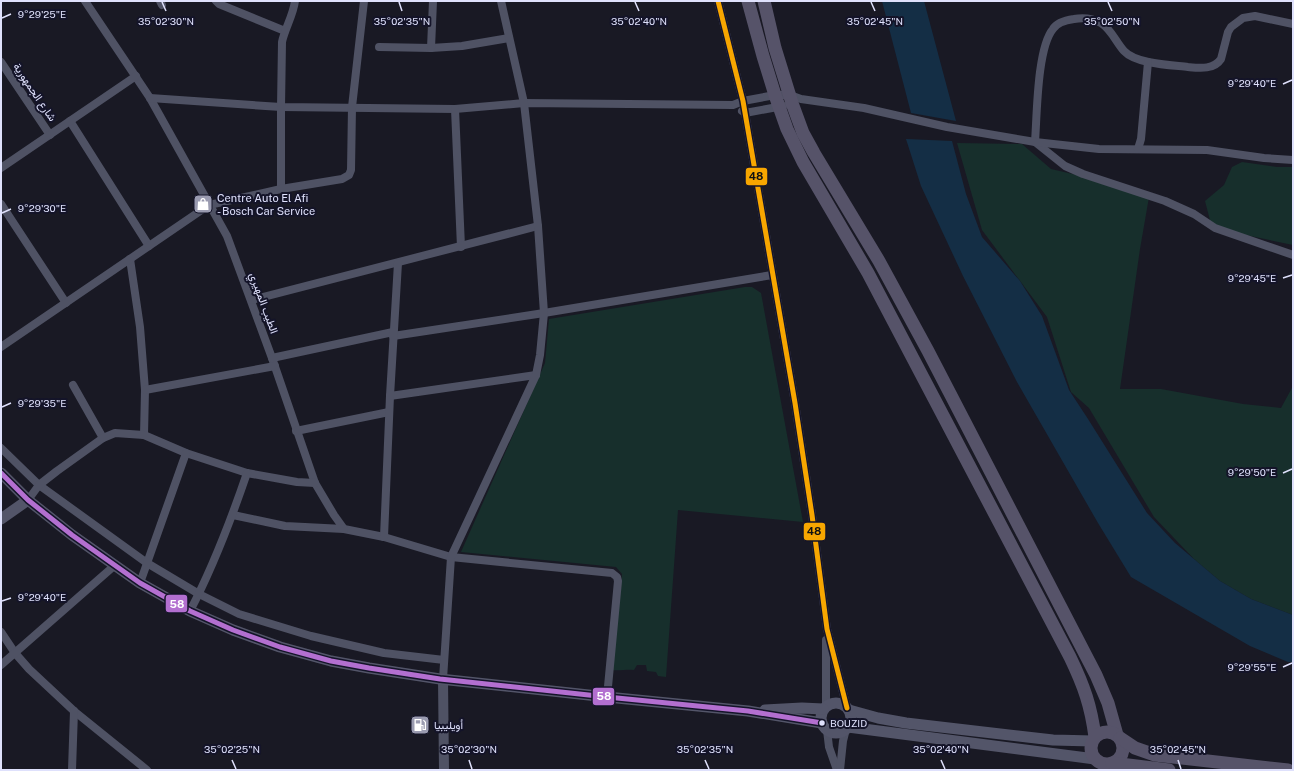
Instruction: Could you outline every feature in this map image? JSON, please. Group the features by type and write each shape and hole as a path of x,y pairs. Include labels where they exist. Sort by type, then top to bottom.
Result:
{"main road":[{"path":"1,473 28,500 72,536 140,583 190,611 246,635 280,647 330,661 443,679 748,711 824,727 837,733 847,728 1095,759 1106,764 1118,760 1122,755 1122,743 1118,736 1108,703 1096,675 883,267 803,133 787,100 748,1"},
{"path":"764,1 787,100 787,129 803,162 868,273 1070,657 1082,682 1086,695 1094,739 1091,747 1095,759"},
{"path":"1,519 28,500"},
{"path":"824,727 821,717 825,708 836,703 842,704 848,709 878,718 906,723 1052,740 1094,739 1103,732 1113,733 1135,748 1155,755 1288,770"},
{"path":"748,711 786,708 825,708"},
{"path":"847,728 851,719 848,709"},
{"path":"1112,763 1163,770"}],"street":[{"name":"الطيب المهيري","path":"85,1 150,98 227,236 252,300 315,483 344,529"},
{"path":"216,1 219,4 285,31"},
{"path":"281,189 282,53 285,31 290,22 295,1"},
{"path":"2,343 66,303 209,205 281,189 342,179 349,175 351,170 352,107 364,1"},
{"path":"431,48 433,1"},
{"path":"444,770 443,679 451,556 536,374 540,355 544,313 538,226 524,104 501,1"},
{"path":"718,1 743,101 796,410 827,629 848,709"},
{"path":"1035,142 1039,81 1044,47 1053,27 1068,20 1091,18 1102,24 1128,55 1148,62 1177,66 1208,67 1219,63 1222,59 1228,32 1231,27 1243,18 1255,16 1293,24"},
{"path":"379,47 431,48 472,45 509,38"},
{"name":"شارع الجمهورية","path":"1,62 50,135"},
{"path":"1138,149 1141,139 1148,62"},
{"path":"1,168 136,76"},
{"path":"150,98 281,107 455,108 524,104 732,105 743,101 787,100 864,108 947,127 1035,142 1099,149 1207,150 1264,158 1293,160"},
{"path":"732,105 745,113 787,100"},
{"path":"455,108 461,247"},
{"path":"70,121 149,246"},
{"path":"1035,142 1065,166 1083,174 1165,201 1194,214 1215,228 1293,255"},
{"path":"1,204 66,303"},
{"path":"252,300 538,226"},
{"path":"130,259 140,327 145,390 144,435"},
{"path":"384,536 393,334 398,263"},
{"path":"272,358 393,334 544,313 772,275"},
{"path":"145,390 275,366"},
{"path":"390,396 536,374"},
{"path":"74,385 103,438"},
{"path":"296,431 389,412"},
{"path":"28,500 39,485 103,438 115,434 144,435 186,453 247,473 297,482 315,483"},
{"path":"1,448 39,485 147,563 199,594 239,614 312,636 384,653 444,660"},
{"path":"140,583 186,453"},
{"path":"190,611 199,594 233,515 247,473"},
{"path":"233,515 285,526 344,529 384,536 451,556 612,573 618,581 607,697"},
{"path":"1,665 114,566"},
{"path":"825,708 827,629"},
{"path":"1,632 15,653 29,669 74,711 147,770"},
{"path":"72,770 74,711"},
{"path":"824,727 829,747 838,770"},
{"path":"838,770 847,728"}],"green space":[{"path":"957,143 1022,144 1051,169 1077,175 1149,197 1120,389 1161,389 1243,404 1281,408 1293,386 1293,615 1251,599 1220,581 1194,559 1154,517 1089,408 1071,392 1047,317 982,230"},
{"path":"1242,162 1277,167 1293,167 1293,245 1241,234 1211,224 1205,201 1224,185 1232,167"},
{"path":"752,287 761,293 803,522 678,510 666,677 658,676 656,672 647,671 646,665 637,665 634,670 612,670 622,574 616,567 461,552 545,363 549,319"}],"water":[{"path":"882,1 924,1 956,121 911,113"},
{"path":"906,139 952,141 966,194 982,237 1020,281 1042,316 1069,390 1147,513 1175,543 1220,581 1251,599 1293,615 1293,662 1288,662 1250,646 1131,577 1098,523 1017,382 963,276 921,186"}],"transit line":[{"name":"48","path":"718,1 743,101 795,403 827,629 847,708"},
{"name":"58","path":"1,473 28,500 72,535 140,583 190,611 233,630 280,647 331,661 440,679 748,711 822,723"}],"place":[{"name":"Centre Auto El Afi - Bosch Car Service","path":"203,204"},
{"name":"BOUZID","path":"822,723"},
{"name":"أويليبيا","path":"420,725"}]}
